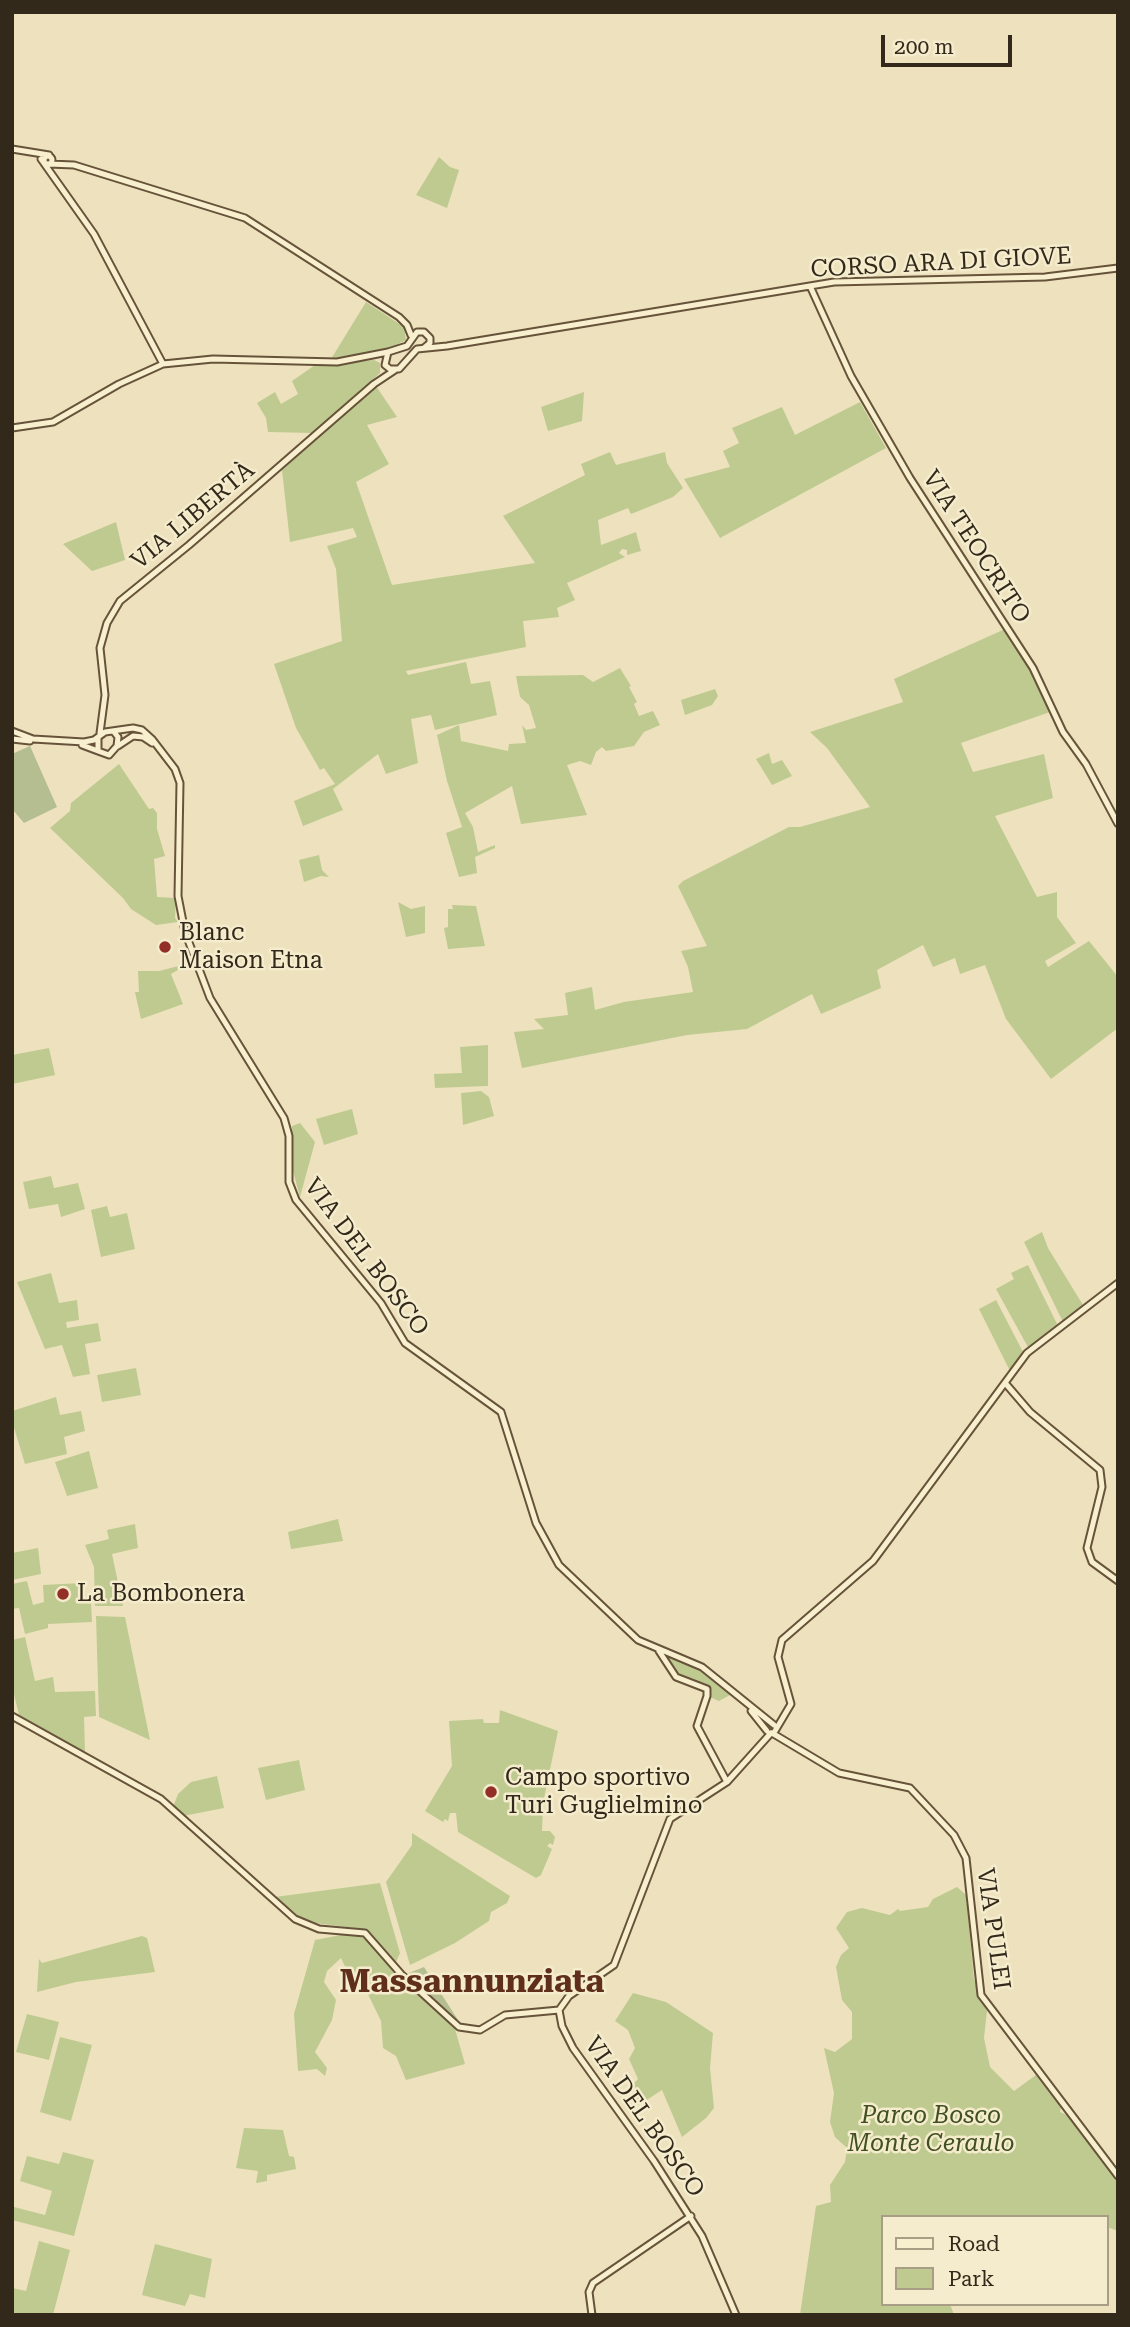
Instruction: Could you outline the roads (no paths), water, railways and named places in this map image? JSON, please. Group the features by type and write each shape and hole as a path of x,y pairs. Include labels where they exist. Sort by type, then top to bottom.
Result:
{"main road":[{"path":"15,150 49,161 74,165"},
{"path":"49,161 74,165 245,218 424,332 430,340 438,344 462,343"},
{"path":"49,161 57,182 95,238 163,364"},
{"path":"49,161 57,182"},
{"name":"CORSO ARA DI GIOVE","path":"462,343 810,286 865,280 1045,277 1118,268"},
{"name":"VIA TEOCRITO","path":"810,286 851,376 909,478 1033,668 1063,732 1086,764 1118,824"},
{"path":"399,317 411,335"},
{"path":"411,335 424,332"},
{"path":"365,358 407,346 411,335"},
{"path":"424,348 430,340"},
{"path":"374,384 402,367 414,351 462,343"},
{"path":"374,384 385,365 388,352"},
{"path":"12,428 53,422 163,364 213,359 327,362 377,358 395,370"},
{"name":"VIA LIBERTÀ","path":"105,708 100,648 107,623 120,601 189,545 374,384"},
{"path":"105,708 113,731 118,737 117,746"},
{"path":"98,751 105,708"},
{"path":"12,731 33,739 84,742 113,731 142,730 160,749"},
{"path":"12,739 86,745 109,755 129,737 138,736 160,749"},
{"name":"VIA DEL BOSCO","path":"160,749 175,769 180,783 178,897 185,932 210,998 284,1118 289,1136 289,1182 296,1200 381,1303 405,1343 500,1412 536,1523 553,1558 628,1631 659,1651 676,1677 707,1689 697,1722 698,1730 727,1782"},
{"path":"12,1716 164,1802 295,1919 312,1928 360,1931 370,1936 401,1974 450,2021 464,2029 484,2029 505,2015 558,2010 569,1996 614,1965 670,1819 727,1782 771,1728 785,1716 791,1704 778,1657 782,1640 873,1561 1027,1353 1118,1283"},
{"path":"1006,1384 1030,1412 1100,1469 1102,1487 1087,1548 1092,1562 1118,1581"},
{"path":"659,1651 702,1668 771,1728"},
{"path":"741,1700 771,1728"},
{"name":"VIA PULEI","path":"771,1728 794,1746 839,1773 910,1788 954,1835 966,1858 981,1995 1118,2176"},
{"name":"VIA DEL BOSCO","path":"558,2010 562,2026 573,2048 691,2216 711,2252 736,2315"},
{"path":"592,2315 589,2292 593,2283 691,2216"}],"place":[{"name":"Blanc Maison Etna","path":"165,947"},
{"name":"La Bombonera","path":"63,1594"},
{"name":"Campo sportivo Turi Guglielmino","path":"491,1792"}],"district":[{"name":"Massannunziata","path":"472,1983"}],"park label":[{"name":"Parco Bosco Monte Ceraulo","path":"931,2130"}]}
